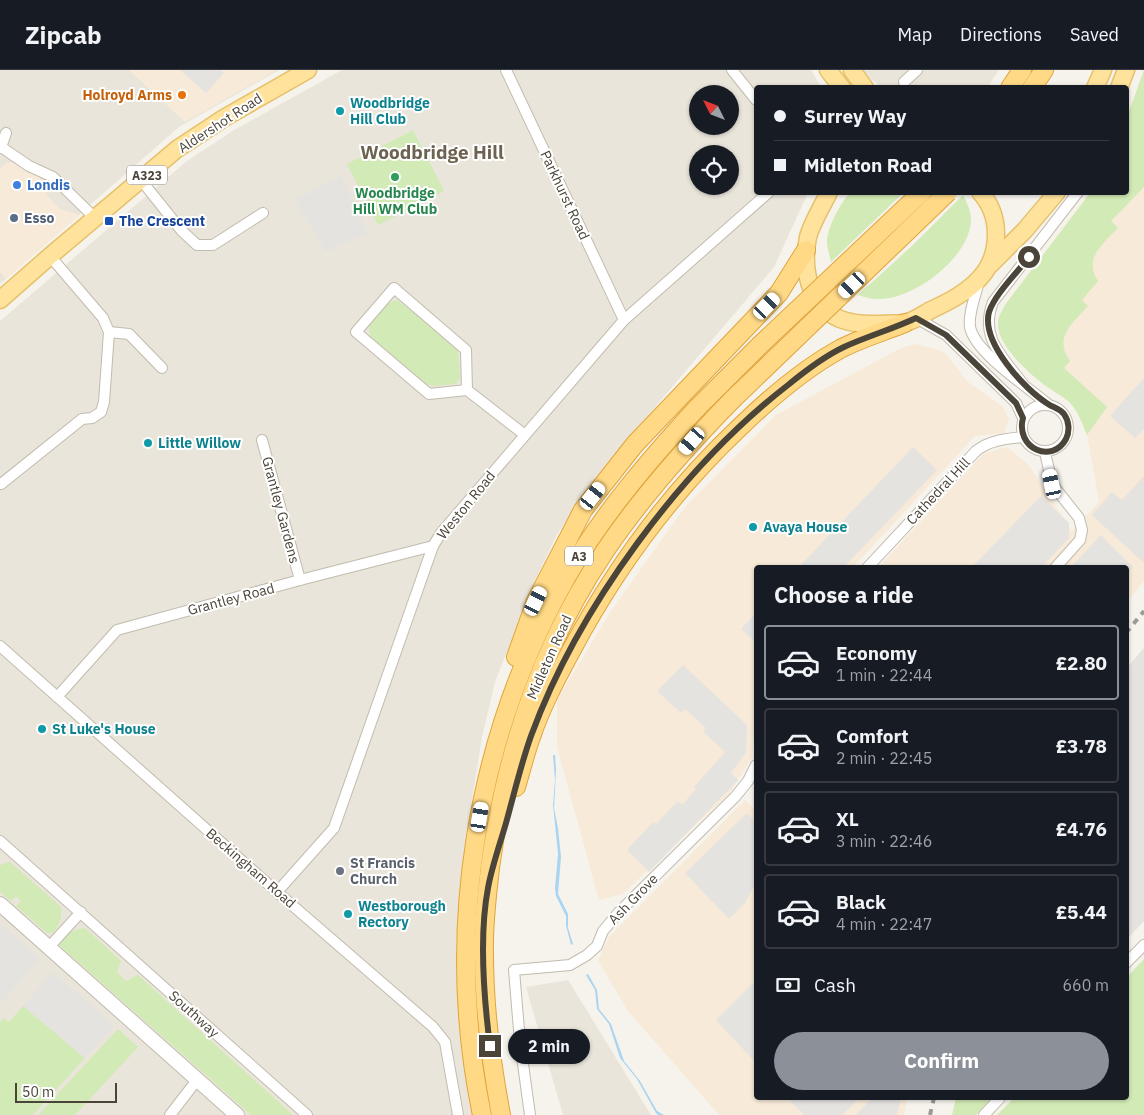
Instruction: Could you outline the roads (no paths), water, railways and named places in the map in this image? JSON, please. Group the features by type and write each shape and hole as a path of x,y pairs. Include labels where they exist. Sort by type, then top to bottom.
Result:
{"highway":[{"path":"1012,85 1022,70"},
{"path":"1034,85 1044,70"},
{"name":"Midleton Road","path":"482,1115 474,1072 467,1014 465,953 468,898 474,845 501,728 512,696 551,606 573,567 600,526 634,481 697,408 758,347 919,195"},
{"name":"Midleton Road","path":"501,1115 491,1060 486,1004 484,953 488,888 500,809 518,735 536,683 566,617 604,552 636,508 692,441 945,195"},
{"path":"501,728 517,651 536,601 583,510 635,444 779,294 806,250"},
{"path":"488,888 531,736 553,684 589,617 638,543 693,475 723,443 788,384 843,348 910,320"}],"main road":[{"name":"Aldershot Road","path":"0,300 177,149 257,98 308,70"},
{"path":"828,70 840,85"},
{"path":"852,70 864,85"},
{"path":"1096,85 1103,70"},
{"path":"1121,85 1126,70"},
{"path":"828,195 809,235 806,250 806,272 810,287 819,303 838,318 858,324 910,320 945,303 983,273 1025,230 1054,195"},
{"path":"982,195 990,205 996,227 993,254 983,273"}],"street":[{"name":"Parkhurst Road","path":"506,70 624,320"},
{"path":"732,70 754,98"},
{"path":"904,82 917,70"},
{"path":"6,133 1,148 29,166 53,177 95,218"},
{"path":"141,180 181,230 197,245 213,245 263,214"},
{"name":"Weston Road","path":"278,892 334,828 433,546 441,533 624,320 766,195"},
{"path":"1024,384 998,352 989,333 989,314 993,302 1076,195"},
{"path":"1,484 82,419 92,418 101,412 104,402 109,332 103,318 50,256"},
{"path":"983,273 970,326 974,338 992,359 1049,405"},
{"path":"467,390 466,350 394,288 356,332 428,394 467,390 525,434"},
{"path":"910,320 946,335 1016,403 1023,418"},
{"path":"109,332 129,334 162,368"},
{"path":"1049,405 1056,407 1066,418 1068,433 1060,446 1045,452 1032,448 1023,437 1021,424 1023,418 1026,413 1036,406 1049,405"},
{"name":"Cathedral Hill","path":"870,565 976,451 985,444 995,441 1023,437"},
{"name":"Grantley Gardens","path":"262,440 300,580"},
{"path":"1045,452 1052,484 1079,518 1082,530 1080,540 1058,565"},
{"name":"Grantley Road","path":"56,697 117,630 433,546"},
{"name":"Beckingham Road","path":"0,646 440,1034 445,1042 458,1115"},
{"name":"Ash Grove","path":"530,1115 520,1042 514,970 570,965 587,956 597,946 603,931 619,912 735,797 748,782 754,769"},
{"name":"Southway","path":"0,841 307,1115"},
{"path":"0,904 237,1115"},
{"path":"49,948 81,912"},
{"path":"1129,960 1144,944"},
{"path":"170,1115 198,1080"},
{"path":"984,1115 998,1100"}],"water":[{"path":"553,755 555,755 556,771 554,808 561,857 558,894 568,914 568,928 573,944 571,945 566,925 566,916 556,896 555,888 558,854 553,805 555,780"},
{"path":"588,974 597,990 599,1009 611,1024 624,1061 640,1081 657,1111 664,1115 656,1113 637,1079 620,1058 609,1024 597,1009 595,990 586,975"}],"railway":[{"path":"1129,629 1144,611"},
{"path":"930,1115 934,1100"}],"place":[{"name":"Holroyd Arms","path":"182,95"},
{"name":"Woodbridge Hill Club","path":"340,111"},
{"name":"Woodbridge Hill WM Club","path":"395,177"},
{"name":"Londis","path":"17,185"},
{"name":"Esso","path":"14,218"},
{"name":"The Crescent","path":"109,221"},
{"name":"Little Willow","path":"148,443"},
{"name":"Avaya House","path":"753,527"},
{"name":"St Luke's House","path":"42,729"},
{"name":"St Francis Church","path":"340,871"},
{"name":"Westborough Rectory","path":"348,914"}],"district":[{"name":"Woodbridge Hill","path":"432,152"}]}
